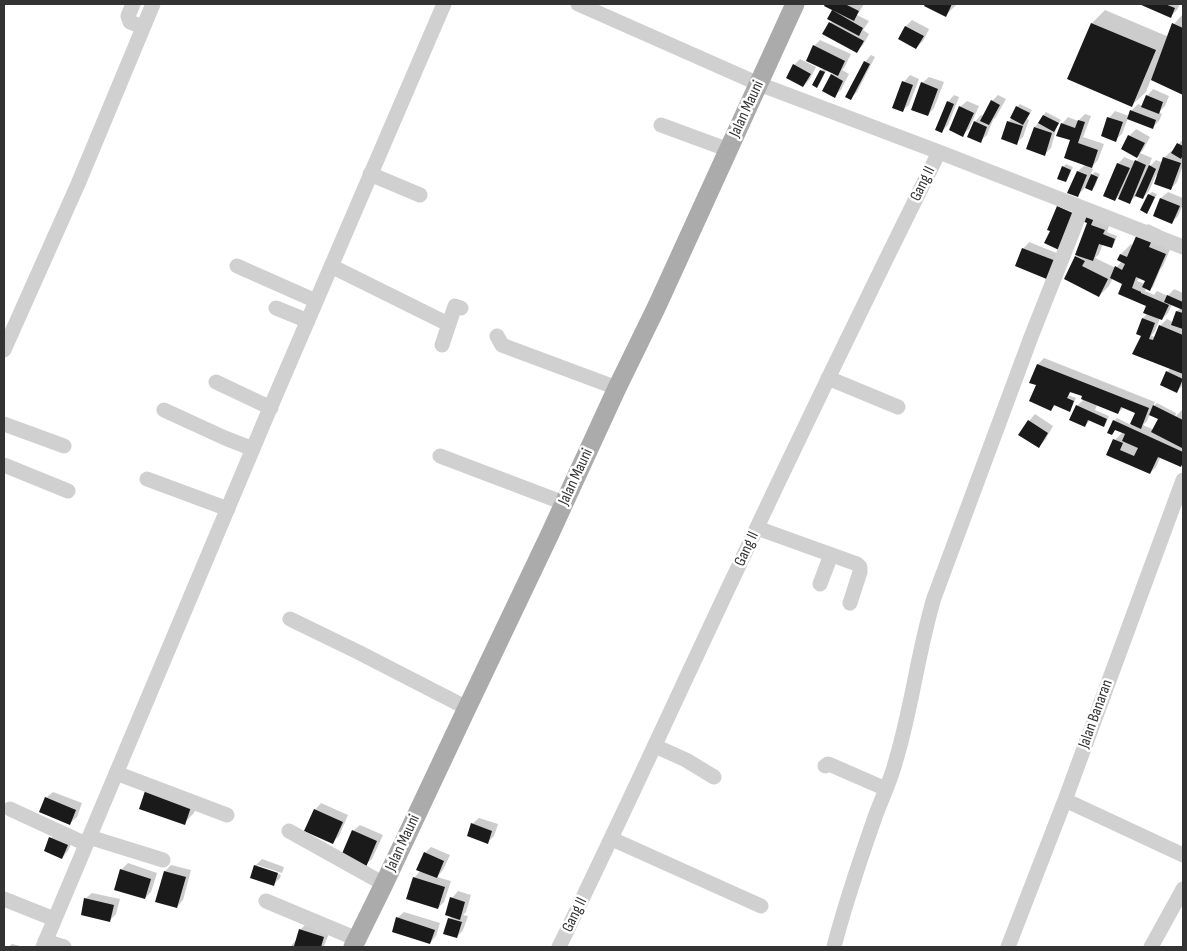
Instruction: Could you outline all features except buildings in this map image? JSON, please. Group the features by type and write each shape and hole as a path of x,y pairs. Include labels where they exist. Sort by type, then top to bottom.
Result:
{"main road":[{"name":"Jalan Mauni","path":"355,943 657,306 795,4"}],"street":[{"path":"133,4 128,16 130,22 143,27"},
{"path":"4,348 78,184 153,4"},
{"path":"64,947 44,944 253,448 444,4"},
{"path":"578,4 759,84 939,152 1183,248"},
{"path":"661,125 729,150"},
{"name":"Gang II","path":"559,947 612,839 828,378 939,152"},
{"path":"370,174 420,195"},
{"path":"834,947 855,872 896,763 923,638 934,598 1031,337 1082,208"},
{"path":"237,266 316,301"},
{"path":"331,266 448,324"},
{"path":"442,345 455,306 461,308"},
{"path":"276,308 308,321"},
{"path":"497,336 502,345 617,388"},
{"path":"828,378 898,407"},
{"path":"216,382 271,408"},
{"path":"164,410 225,438 253,448"},
{"path":"4,424 64,446"},
{"path":"440,456 564,504"},
{"path":"4,465 68,492"},
{"path":"147,479 228,509"},
{"name":"Jalan Banaran","path":"1008,947 1179,505 1183,480"},
{"path":"757,528 857,564 860,567 860,572 850,603"},
{"path":"820,584 831,555"},
{"path":"290,620 358,652 467,708"},
{"path":"655,746 686,760 714,777"},
{"path":"825,766 831,764 886,789"},
{"path":"116,773 227,815"},
{"path":"1065,800 1183,855"},
{"path":"10,809 88,840 163,860"},
{"path":"289,831 384,884"},
{"path":"612,839 761,906"},
{"path":"1151,947 1183,889"},
{"path":"4,900 54,919"},
{"path":"266,901 355,943"}]}
